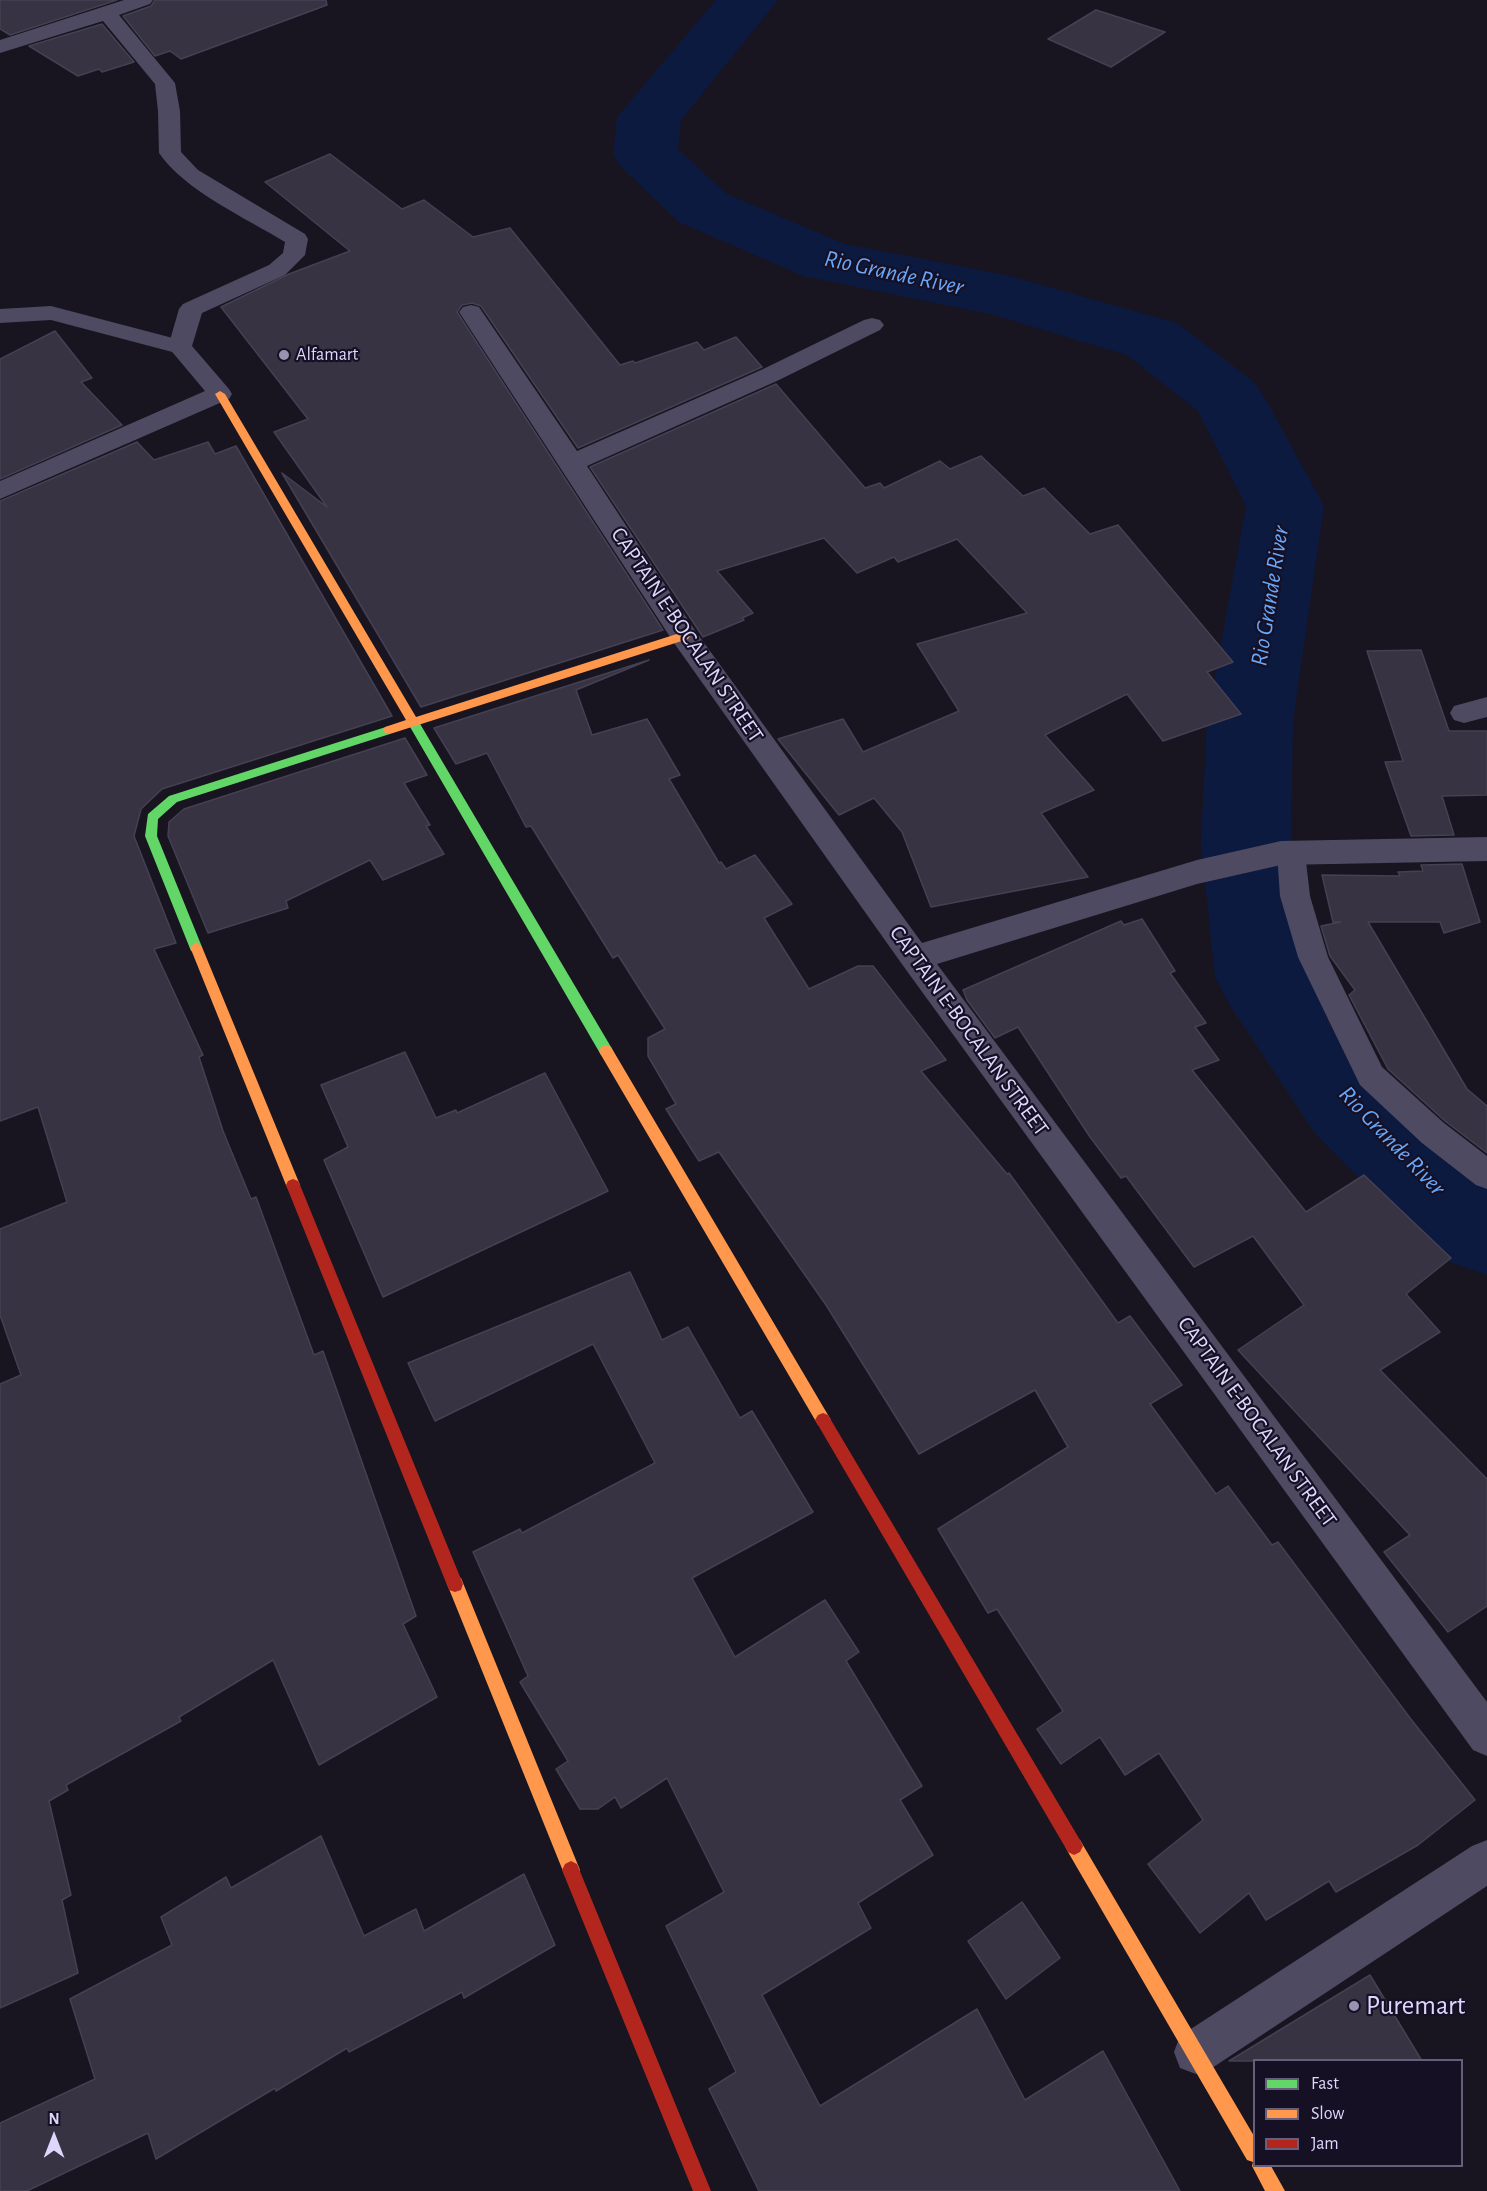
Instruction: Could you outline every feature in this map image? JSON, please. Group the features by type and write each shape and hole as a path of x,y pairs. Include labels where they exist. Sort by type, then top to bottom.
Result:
{"street":[{"path":"0,47 143,0"},
{"path":"107,13 165,83 169,111 170,153 190,175 297,239 294,255 277,270 191,309 180,347 220,394 1253,2152"},
{"name":"CAPTAIN E-BOCALAN STREET","path":"471,312 684,636 915,958 1487,1736"},
{"path":"572,463 770,375 872,325"},
{"path":"0,491 220,394"},
{"path":"684,636 173,799 152,817 151,836 702,2191"},
{"path":"915,958 1197,872 1286,853 1487,849"},
{"path":"1196,2052 1487,1861"},
{"path":"1262,2167 1276,2191"}],"lane":[{"path":"0,316 51,313 180,347"},
{"path":"1286,853 1295,896 1313,957 1371,1076 1433,1133 1487,1175"}],"building":[{"path":"0,0 117,0 10,35 0,29"},
{"path":"155,0 326,0 327,5 181,59 170,51 155,56 123,16 151,6"},
{"path":"1096,10 1165,32 1111,67 1048,39"},
{"path":"102,24 134,62 102,72 99,69 78,76 29,46"},
{"path":"330,154 402,209 424,200 473,237 510,228 620,365 633,361 635,363 697,342 704,350 736,337 762,367 578,448 481,306 472,303 462,305 457,312 663,630 421,707 282,473 327,507 274,432 308,419 221,307 289,274 350,251 265,182"},
{"path":"55,331 92,378 81,382 122,425 0,479 0,359"},
{"path":"776,384 865,488 880,483 884,488 940,461 950,469 981,456 1023,496 1044,488 1090,534 1118,525 1233,662 1207,672 1241,714 1163,741 1127,694 1045,735 1094,790 1041,813 1088,877 931,907 902,832 874,798 839,815 778,739 843,719 863,752 959,711 917,644 1027,613 957,539 898,562 894,557 857,573 824,538 717,571 753,613 742,618 744,620 703,637 590,467"},
{"path":"137,442 154,460 208,442 215,454 236,446 392,716 162,789 141,809 134,836 176,943 154,949 203,1055 199,1057 223,1131 251,1199 256,1197 314,1355 323,1351 416,1616 403,1624 437,1697 319,1765 273,1660 179,1717 181,1721 66,1785 68,1790 49,1801 71,1895 62,1900 78,1973 0,2008 0,1384 21,1375 0,1315 0,1229 67,1202 38,1107 0,1121 0,501"},
{"path":"1421,650 1449,731 1487,731 1487,795 1442,796 1454,835 1411,836 1385,762 1403,761 1367,651"},
{"path":"649,660 576,690 592,735 647,719 680,775 669,779 719,863 721,862 726,869 755,855 792,904 764,918 809,989 858,966 873,966 946,1060 921,1071 1007,1174 1009,1173 1118,1323 1130,1316 1182,1385 1150,1404 1216,1494 1228,1486 1272,1545 1278,1542 1410,1718 1475,1800 1418,1845 1336,1892 1329,1881 1266,1920 1249,1893 1200,1933 1148,1864 1203,1820 1159,1753 1125,1775 1100,1737 1061,1764 1037,1729 1063,1711 997,1609 988,1613 938,1529 1068,1447 1035,1390 919,1454 826,1305 719,1152 699,1161 666,1109 676,1104 648,1056 648,1038 665,1029 618,955 613,958 531,826 526,827 487,753 456,764 434,728"},
{"path":"405,738 427,775 404,783 430,825 426,826 444,854 383,880 370,860 286,901 288,908 208,933 168,836 169,822 184,809"},
{"path":"1462,864 1480,922 1444,933 1440,922 1368,922 1467,1089 1487,1106 1487,1153 1445,1121 1388,1069 1349,995 1355,990 1330,956 1321,926 1341,922 1333,922 1322,875 1400,876 1398,872 1423,871 1421,865"},
{"path":"1142,919 1175,971 1170,973 1206,1023 1195,1027 1219,1060 1192,1070 1306,1212 1364,1175 1451,1258 1406,1294 1440,1332 1380,1370 1487,1479 1487,1606 1448,1632 1384,1552 1410,1535 1238,1350 1304,1305 1253,1236 1194,1267 1126,1176 1121,1178 1090,1137 1018,1027 995,1038 967,1000 963,990 1121,921 1124,925"},
{"path":"405,1052 436,1118 456,1110 457,1113 545,1073 608,1191 383,1297 324,1160 348,1147 321,1085"},
{"path":"630,1272 662,1340 688,1327 740,1418 752,1411 813,1512 692,1578 735,1657 825,1600 859,1652 846,1661 922,1786 900,1800 933,1855 858,1903 871,1928 762,1995 820,2106 977,2009 1025,2100 1103,2051 1180,2191 759,2191 709,2089 736,2072 666,1926 724,1892 667,1778 621,1808 615,1797 598,1809 580,1809 556,1769 568,1761 520,1682 528,1676 473,1552 520,1529 522,1533 655,1463 593,1344 435,1421 408,1363"},
{"path":"321,1836 364,1936 416,1909 424,1931 524,1874 555,1945 464,1998 462,1992 349,2052 347,2048 156,2159 148,2133 27,2191 0,2191 0,2123 95,2079 70,1999 172,1945 161,1917 226,1877 231,1888"},
{"path":"1022,1902 1060,1958 1006,1999 968,1941"},
{"name":"Puremart","path":"1370,1975 1421,2059 1253,2059 1253,2061 1229,2061"}],"waterway":[{"name":"Rio Grande River","path":"748,0 649,117 645,154 703,208 827,261 1006,296 1152,339 1228,398 1285,506 1250,721 1246,842 1262,977 1349,1102 1464,1216 1487,1229"}],"traffic: fast":[{"path":"412,720 606,1051"},
{"path":"196,947 151,836 152,817 173,799 389,730"}],"traffic: slow":[{"path":"220,394 412,720"},
{"path":"389,730 684,636"},
{"path":"196,947 293,1185"},
{"path":"606,1051 823,1420"},
{"path":"455,1584 571,1870"},
{"path":"1074,1846 1253,2151"},
{"path":"1262,2167 1276,2191"}],"traffic: jam":[{"path":"293,1185 455,1584"},
{"path":"823,1420 1074,1846"},
{"path":"571,1870 702,2191"}],"place":[{"name":"Alfamart","path":"284,355"},
{"name":"Puremart","path":"1354,2006"}]}
